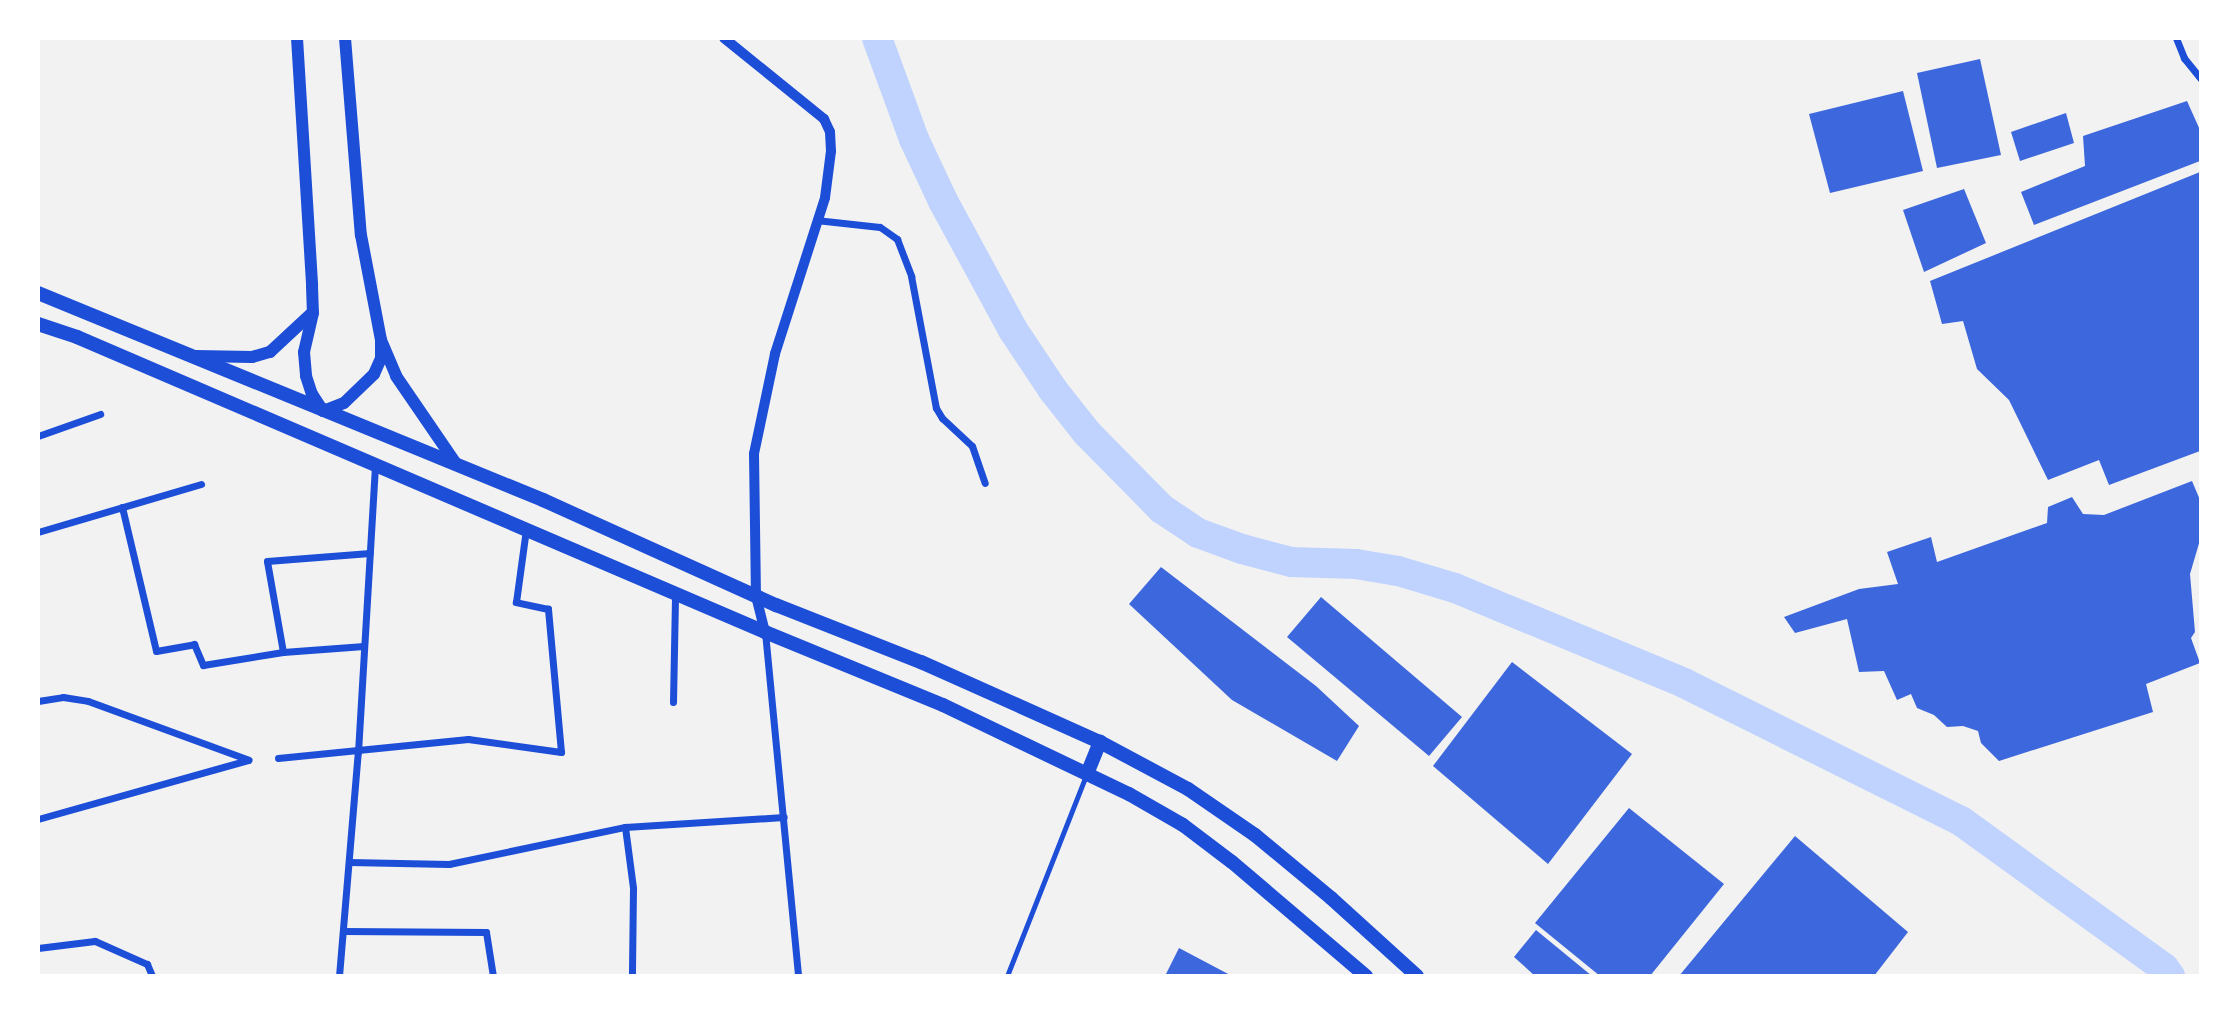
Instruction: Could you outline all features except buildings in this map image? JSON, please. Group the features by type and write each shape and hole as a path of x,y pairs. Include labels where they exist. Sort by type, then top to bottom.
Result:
{"highway":[{"path":"38,293 543,500 756,596 921,663 1100,742 1188,789 1255,835 1417,975"},
{"path":"38,324 77,337 765,632 943,705 1087,774 1183,825 1261,885 1366,975"},
{"path":"1087,774 1100,742"}],"main road":[{"path":"297,38 313,313 304,352 306,376 312,394 323,411 344,403 374,374 381,358 381,340 361,235 345,38"},
{"path":"196,356 252,356 270,352 313,313"},
{"path":"381,340 396,376 457,466"}],"street":[{"path":"724,38 824,119 830,132 830,173 775,354 754,454 756,596 765,632 799,975"},
{"path":"2175,38 2184,58 2200,78"},
{"path":"816,220 880,227 897,239 911,276 936,408 942,418 972,446 985,483"},
{"path":"38,436 100,414"},
{"path":"339,975 358,752 375,464"},
{"path":"38,533 201,484"},
{"path":"122,507 156,651 194,644 203,666 283,652 364,646"},
{"path":"278,758 468,739 561,752 548,609 516,602 527,528"},
{"path":"283,652 267,561 370,553"},
{"path":"673,702 675,592"},
{"path":"38,701 63,697 88,701 249,760 38,819"},
{"path":"349,862 449,864 625,827 784,817"},
{"path":"625,827 633,888 632,975"},
{"path":"343,931 486,932 493,975"},
{"path":"38,948 95,941 147,964 152,975"}],"lane":[{"path":"1007,975 1087,774"}],"waterway":[{"path":"877,38 914,139 943,201 1013,330 1053,390 1087,433 1162,509 1198,533 1242,549 1291,562 1356,564 1398,571 1455,588 1684,683 1961,821 2164,968 2170,976"}]}
